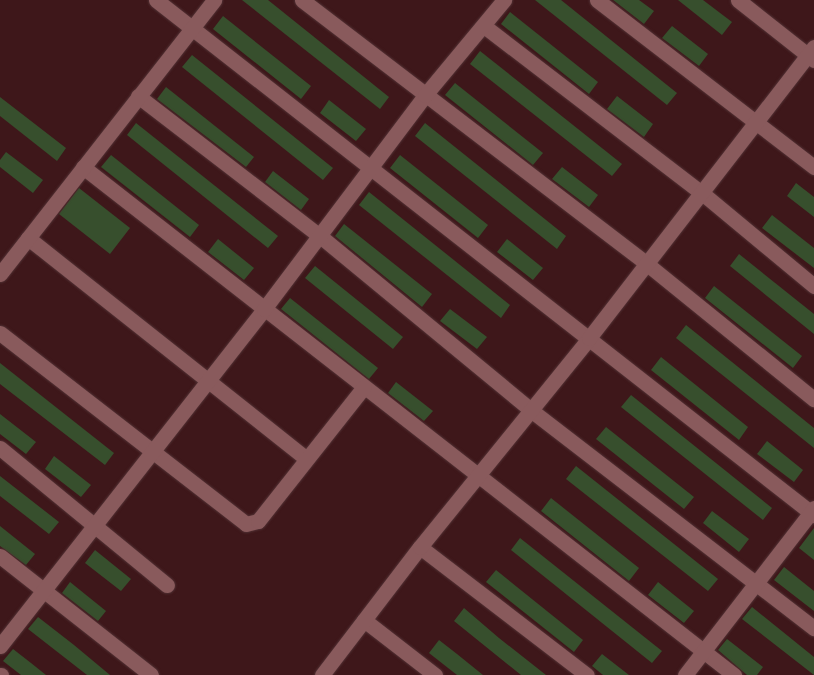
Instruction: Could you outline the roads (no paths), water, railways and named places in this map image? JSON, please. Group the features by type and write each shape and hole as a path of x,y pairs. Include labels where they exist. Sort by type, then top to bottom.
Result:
{"street":[{"path":"156,0 813,512 685,675"},
{"path":"0,274 191,27 214,0"},
{"path":"302,0 647,264 814,399"},
{"path":"0,646 208,382 320,236 425,94 504,0"},
{"path":"597,0 814,167"},
{"path":"322,675 420,547 532,411 812,54 738,0"},
{"path":"484,26 702,193 814,286"},
{"path":"138,96 320,236 532,411 814,628"},
{"path":"82,167 734,675"},
{"path":"28,238 306,458"},
{"path":"0,332 246,524 258,521 364,387"},
{"path":"0,448 95,523 167,585"},
{"path":"420,547 587,675"},
{"path":"0,556 151,675"},
{"path":"364,620 435,675"}]}
